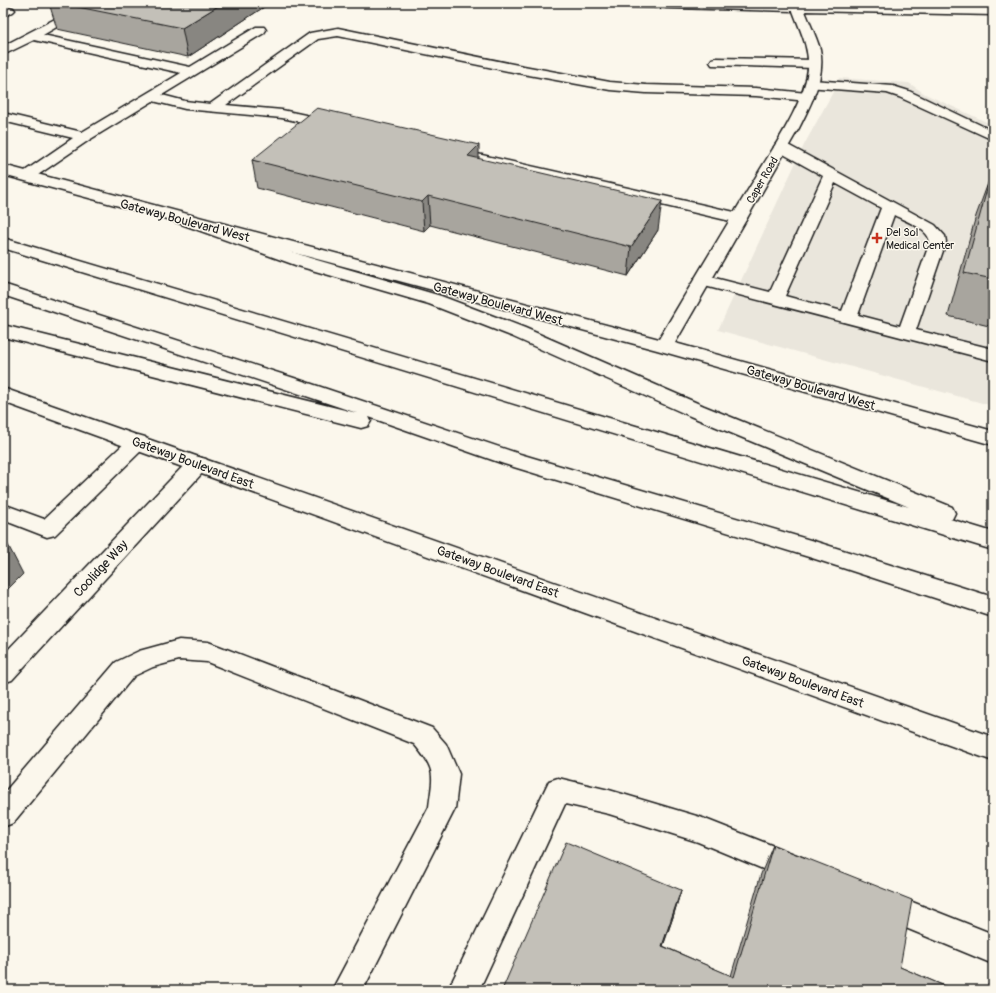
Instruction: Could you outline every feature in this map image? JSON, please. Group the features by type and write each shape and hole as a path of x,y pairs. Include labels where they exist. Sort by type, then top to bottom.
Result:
{"main road":[{"path":"632,3 703,6 797,5 993,11"},
{"name":"Caper Road","path":"664,346 781,147 809,90 814,76 813,50 797,5"},
{"name":"Gateway Boulevard West","path":"3,170 664,346 993,438"},
{"path":"179,218 304,262 435,300 483,318 569,353 697,411 993,534"},
{"path":"3,243 993,541"},
{"path":"3,289 287,382 512,459 817,551 993,607"},
{"path":"3,331 512,459"},
{"name":"Gateway Boulevard East","path":"3,394 993,749"},
{"name":"Coolidge Way","path":"3,672 198,464"}],"lane":[{"path":"3,51 90,3"},
{"path":"3,9 9,10 3,13"},
{"path":"26,176 84,137 190,71 260,30"},
{"path":"213,108 314,36 333,32 610,86 646,89 756,92 888,89 904,94 993,136"},
{"path":"32,36 190,71"},
{"path":"716,62 814,64"},
{"path":"151,96 185,105 282,114 345,128"},
{"path":"3,117 84,137"},
{"path":"781,147 929,228 937,236 938,242 906,333"},
{"path":"441,150 739,218"},
{"path":"775,299 831,175"},
{"path":"848,318 889,206"},
{"path":"703,280 993,355"},
{"path":"3,512 47,530 138,442"},
{"path":"3,814 125,669 148,658 179,650 208,652 423,736 437,752 446,774 442,809 347,990"},
{"path":"463,990 558,790 609,802 700,830 817,878"},
{"path":"861,896 993,949"}],"shaded area":[{"name":"Del Sol Medical Center","path":"839,78 909,83 925,94 993,125 993,406 718,330 804,145"}],"building":[{"path":"58,3 223,3 182,28"},
{"path":"317,108 479,145 468,156 662,201 631,247 428,196 422,202 252,160"},
{"path":"991,175 993,175 993,279 964,273"},
{"path":"566,842 681,890 662,946 734,977 773,845 912,900 900,967 954,990 502,990"}],"place":[{"name":"Del Sol Medical Center","path":"877,238"}]}
